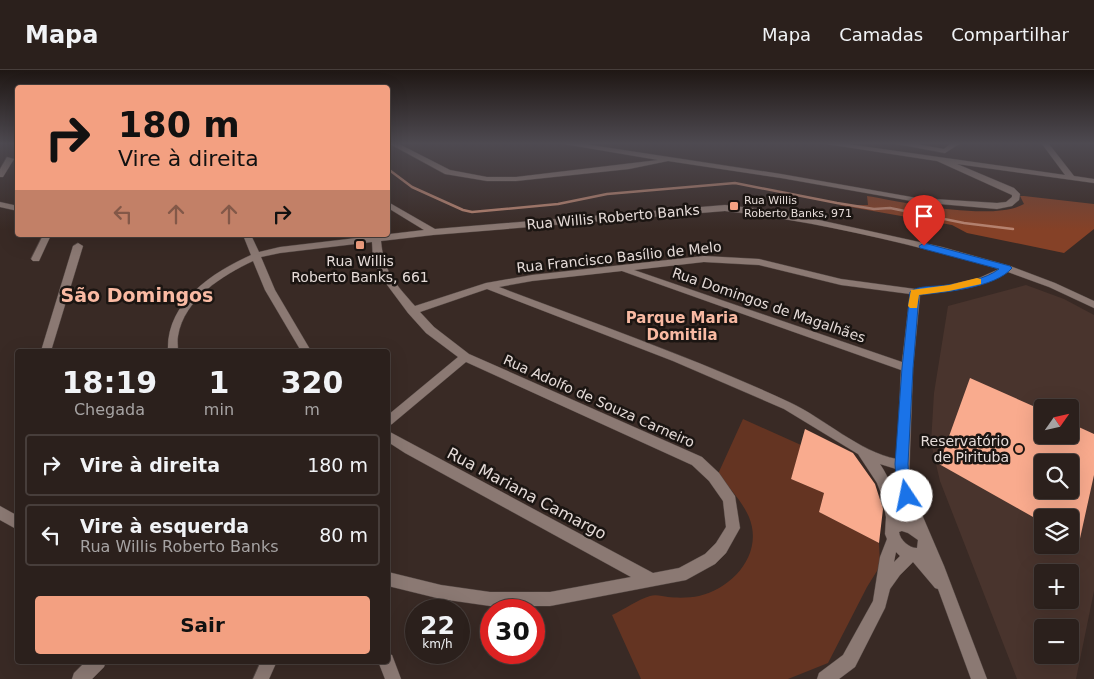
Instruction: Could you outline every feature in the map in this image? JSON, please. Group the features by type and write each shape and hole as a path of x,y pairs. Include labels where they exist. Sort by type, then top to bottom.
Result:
{"street":[{"path":"450,172 487,179 516,179 578,172"},
{"path":"752,172 917,200 997,206 1008,204 1016,198 1016,194 1011,190 970,172"},
{"path":"1033,172 1094,181"},
{"path":"1068,172 1072,178"},
{"path":"0,204 15,208"},
{"path":"390,206 433,232"},
{"name":"Rua Willis Roberto Banks","path":"173,349 173,335 184,309 214,278 255,256 311,245 433,232 725,208 778,214 942,250 1007,268 1052,285 1094,305"},
{"path":"36,259 46,237"},
{"path":"248,237 270,290 305,349"},
{"name":"Rua Adolfo de Souza Carneiro","path":"376,239 378,259 385,276 412,311 430,330 465,357 697,461 714,476 730,500 733,528 721,548 710,559 681,575 550,598 490,599 441,592 390,579"},
{"path":"47,349 78,246"},
{"name":"Rua Francisco Basílio de Melo","path":"412,311 486,286 704,259 760,262 841,282 915,292 949,288 982,280 998,275 1007,268"},
{"name":"Rua Domingos de Magalhães","path":"622,268 907,368"},
{"path":"486,286 730,380 811,417 861,449 902,471"},
{"path":"915,292 907,368 902,471 907,496 924,539 938,566 944,588 979,679"},
{"path":"390,419 465,357"},
{"name":"Rua Mariana Camargo","path":"390,437 416,454 505,500 651,580"},
{"path":"825,679 849,661 880,603 887,558 893,535 898,525 906,525 915,529 924,539 926,549 922,553 904,552 893,535 889,491 882,477 861,449"},
{"path":"889,491 902,471"},
{"path":"0,512 15,522"},
{"path":"884,585 895,570 914,554"},
{"path":"914,554 944,588"},
{"path":"80,679 95,664"},
{"path":"261,679 268,664"},
{"path":"387,664 393,679"}],"shaded area":[{"path":"867,196 924,206 970,211 1010,209 1024,204 1020,196 1094,204 1094,229 1064,253 967,233 952,225 839,205 868,205"},
{"path":"1026,285 1064,299 1094,315 1094,591 1076,679 1017,679 940,481 931,443 934,393 948,306"},
{"path":"743,419 801,445 791,479 824,493 819,512 879,543 880,566 867,587 828,663 788,679 641,679 612,615 652,595 675,598 699,596 712,592 734,577 749,556 753,531 749,517 739,500 718,474"}],"building":[{"name":"Reservatório de Pirituba","path":"970,378 1034,406 1034,444 1079,444 1079,427 1094,434 1094,475 1079,543 1079,509 1034,509 1034,517 939,464"},
{"path":"805,429 853,453 875,484 883,509 879,543 819,512 824,493 791,479"}],"waterway":[{"path":"393,172 412,187 463,210 472,212 558,204 607,194 735,183 837,203 874,209 890,208 964,223 1013,229"}],"slow traffic":[{"path":"913,306 915,292 949,288 977,281"}],"place":[{"name":"Rua Willis Roberto Banks, 971","path":"734,206"},
{"name":"Rua Willis Roberto Banks, 661","path":"360,245"},
{"name":"Reservatório de Pirituba","path":"1019,449"}],"district":[{"name":"São Domingos","path":"137,295"},
{"name":"Parque Maria Domitila","path":"682,326"}],"route":[{"path":"907,496 902,478 902,464 907,368 915,292 949,288 982,280 998,275 1007,268 924,246"}]}
